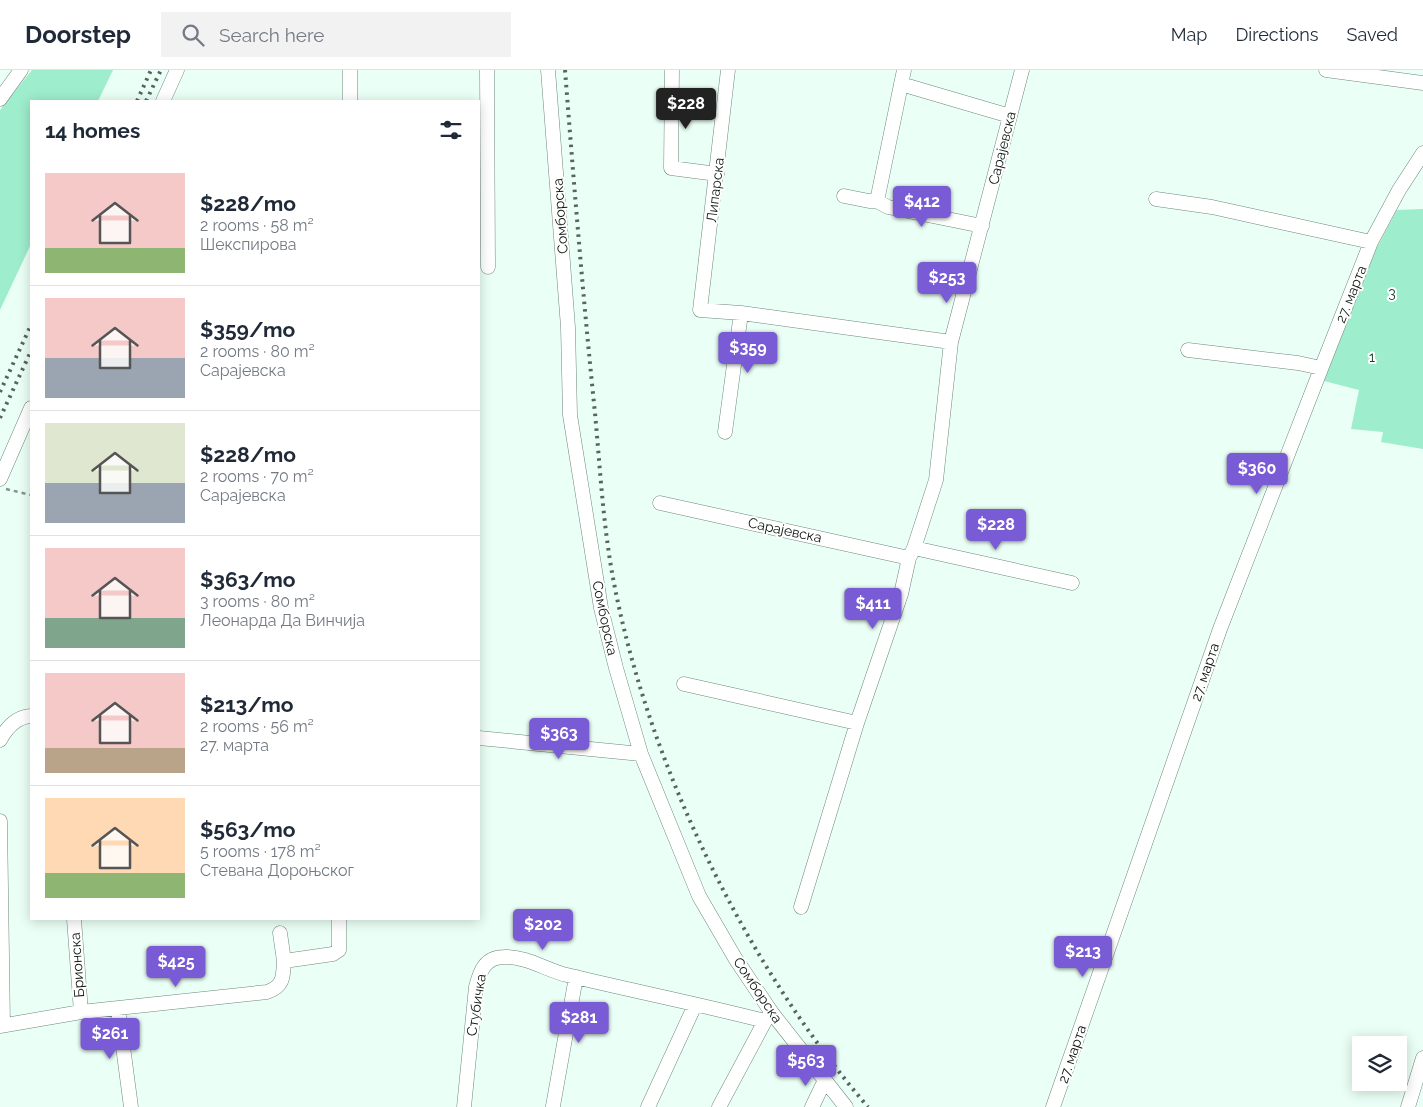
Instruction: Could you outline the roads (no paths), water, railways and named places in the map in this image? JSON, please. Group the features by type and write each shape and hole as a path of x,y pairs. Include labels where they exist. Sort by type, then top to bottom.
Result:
{"street":[{"path":"0,99 21,70"},
{"path":"163,100 177,70"},
{"path":"350,70 350,100"},
{"path":"487,70 488,267"},
{"name":"Сомборска","path":"548,70 568,326 570,415 601,608 616,668 641,754 699,896 768,1017 825,1080 846,1107"},
{"path":"672,70 671,168 717,174"},
{"name":"Липарска","path":"728,70 700,310 741,312"},
{"path":"877,201 904,70"},
{"name":"Сарајевска","path":"801,907 856,723 901,594 912,553 936,480 951,342 1022,70"},
{"path":"1326,70 1423,83"},
{"path":"901,84 1010,116"},
{"name":"27. марта","path":"1053,1107 1220,629 1321,368 1371,242 1399,190 1423,153"},
{"path":"844,196 869,202 877,201 888,207 982,226"},
{"path":"1156,199 1212,207 1371,242"},
{"path":"725,432 741,312 951,342"},
{"path":"1188,350 1288,362 1321,368"},
{"path":"0,479 30,410"},
{"name":"Сарајевска","path":"660,503 1072,583"},
{"path":"684,684 856,723"},
{"path":"0,740 6,728 30,716"},
{"path":"480,738 641,754"},
{"path":"0,821 2,1025 81,1012 118,1010 267,992 277,989 282,982 284,961 280,933"},
{"name":"Брионска","path":"74,920 81,1012"},
{"path":"284,961 334,954 338,950 339,920"},
{"name":"Стубичка","path":"464,1107 472,1025 480,970 490,960 504,956 576,977 695,1004 768,1017"},
{"path":"554,1106 576,977"},
{"path":"648,1107 695,1004"},
{"path":"118,1010 131,1107"},
{"path":"718,1107 768,1017"},
{"path":"1408,1107 1423,1058"},
{"path":"812,1107 825,1080"}],"railway":[{"path":"137,100 151,70"},
{"path":"146,100 161,70"},
{"path":"565,70 604,516 613,578 629,648 650,719 677,789 708,859 742,926 781,990 823,1051 868,1107"},
{"path":"0,392 30,327"},
{"path":"0,418 30,353"}],"park label":[{"name":"3","path":"1392,293"},
{"name":"1","path":"1372,357"}]}
